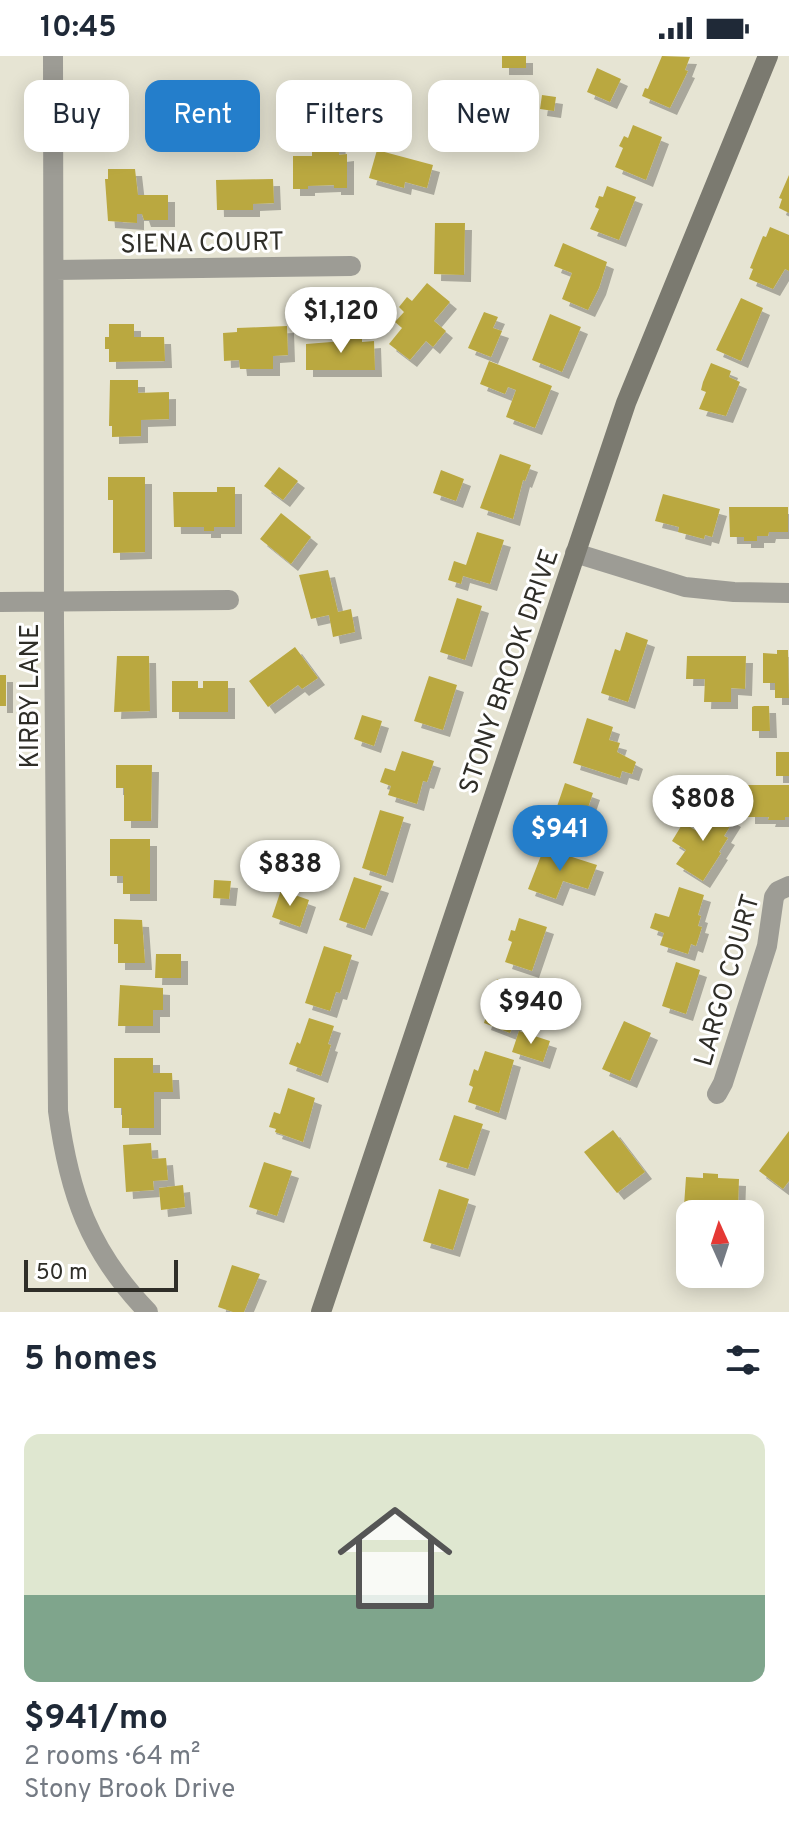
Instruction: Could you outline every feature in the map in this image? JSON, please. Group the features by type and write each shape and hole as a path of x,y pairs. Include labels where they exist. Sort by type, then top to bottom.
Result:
{"street":[{"name":"KIRBY LANE","path":"53,56 58,1111 72,1187 92,1241 107,1265 148,1312"},
{"name":"STONY BROOK DRIVE","path":"321,1312 626,403 768,56"},
{"name":"SIENA COURT","path":"55,270 351,266"},
{"path":"575,553 685,587 789,593"},
{"path":"0,602 229,600"},
{"name":"LARGO COURT","path":"717,1094 767,946 774,897 778,891 789,886"}],"building":[{"path":"502,56 526,56 526,68 502,68"},
{"path":"662,56 690,57 685,70 688,71 670,108 642,96"},
{"path":"597,68 621,79 610,102 587,92"},
{"path":"542,95 556,97 554,111 540,109"},
{"path":"633,125 662,137 646,180 615,167 623,148 619,146 624,136 628,138"},
{"path":"312,152 347,154 347,188 334,188 334,185 293,189 293,156 312,156"},
{"path":"376,152 433,165 427,188 405,182 404,188 369,178"},
{"path":"108,169 135,169 138,195 168,195 168,220 144,220 142,214 137,214 137,223 108,221 105,179 108,179"},
{"path":"789,175 789,213 779,208 782,199 779,198"},
{"path":"273,179 274,203 253,204 253,210 217,210 216,180"},
{"path":"607,186 636,197 619,240 590,229 599,209 595,207 599,196 603,197"},
{"path":"435,223 465,223 464,275 434,274"},
{"path":"770,227 789,235 789,271 785,269 773,289 749,279 753,269 750,268"},
{"path":"563,243 607,262 588,310 562,299 572,273 554,266"},
{"path":"427,283 450,302 434,321 446,331 433,347 426,341 410,360 389,344 402,328 395,322 404,312 399,307 407,297 412,301"},
{"path":"741,298 763,308 741,361 716,350"},
{"path":"484,312 498,317 493,328 502,331 491,357 468,348"},
{"path":"550,314 581,327 562,372 532,360"},
{"path":"109,324 134,324 134,337 164,337 165,361 109,362 105,337 109,337"},
{"path":"287,326 288,355 273,356 273,369 240,369 239,360 224,361 223,333 237,332 237,328"},
{"path":"362,335 362,342 374,341 375,370 306,370 306,344 344,341 344,336"},
{"path":"489,361 552,386 535,428 506,417 516,390 508,387 505,394 480,384"},
{"path":"711,363 731,371 729,377 740,382 726,416 699,409 706,392 701,390 703,382"},
{"path":"110,380 138,380 138,393 169,392 169,419 141,420 141,436 112,437 112,426 109,426"},
{"path":"500,454 531,465 523,480 513,519 480,508"},
{"path":"279,467 298,481 283,500 264,486"},
{"path":"441,470 464,479 456,501 433,493"},
{"path":"108,477 145,477 145,552 113,553 113,500 108,500"},
{"path":"217,487 235,487 235,527 214,527 214,531 204,531 204,527 174,527 173,492 217,492"},
{"path":"663,494 720,509 712,537 705,535 704,539 678,532 679,527 655,521"},
{"path":"729,507 788,507 788,532 769,532 768,536 757,536 757,541 730,537"},
{"path":"281,513 311,537 291,564 260,539"},
{"path":"477,532 504,540 490,584 463,576 461,584 448,580 454,561 466,565"},
{"path":"328,570 338,612 351,609 355,632 333,637 329,615 311,619 299,575"},
{"path":"457,598 482,606 465,660 440,652"},
{"path":"626,632 648,640 628,702 601,693 615,649 620,651"},
{"path":"295,647 318,678 302,689 298,685 268,707 249,681"},
{"path":"777,650 788,650 789,698 775,698 775,683 763,683 763,653 777,654"},
{"path":"117,656 149,656 150,711 114,712"},
{"path":"687,656 746,656 745,689 731,688 731,702 704,702 705,679 686,679"},
{"path":"0,675 6,675 6,706 0,706"},
{"path":"429,676 457,685 443,730 414,721"},
{"path":"172,681 198,681 198,688 203,688 203,681 228,681 228,712 172,712"},
{"path":"754,706 769,706 770,731 752,731"},
{"path":"362,715 382,721 374,746 354,739"},
{"path":"587,718 613,727 609,740 620,743 617,752 636,762 632,774 622,771 620,778 573,763"},
{"path":"402,751 434,761 427,782 423,781 417,804 388,795 391,786 380,782 385,768 395,771"},
{"path":"776,752 789,752 789,776 776,776"},
{"path":"116,765 152,765 151,821 124,821 124,788 116,788"},
{"path":"565,783 593,793 578,837 550,827"},
{"path":"748,785 789,785 789,817 785,820 768,820 769,817 748,817"},
{"path":"713,807 734,820 724,836 728,838 721,853 703,881 676,864 686,850 672,841 683,823 697,831"},
{"path":"380,810 404,817 386,876 362,868"},
{"path":"110,839 150,839 150,894 123,894 123,876 110,876"},
{"path":"544,848 597,865 588,889 563,881 556,899 528,889"},
{"path":"354,877 382,886 365,929 339,920"},
{"path":"214,880 231,881 229,899 213,898"},
{"path":"679,887 704,895 698,915 701,916 698,926 702,927 696,946 691,944 688,954 660,945 664,933 650,928 655,913 669,917"},
{"path":"281,890 309,900 300,927 272,917"},
{"path":"519,918 547,927 532,971 505,962 512,942 508,940 511,930 515,931"},
{"path":"114,919 142,920 145,963 118,963"},
{"path":"324,946 352,955 340,993 336,992 330,1011 305,1003"},
{"path":"156,954 181,954 181,978 155,978"},
{"path":"676,962 700,970 686,1014 662,1006"},
{"path":"497,979 540,993 531,1017 518,1012 510,1033 484,1023"},
{"path":"120,985 163,988 163,1010 153,1010 153,1026 118,1026"},
{"path":"309,1018 334,1026 321,1076 289,1064"},
{"path":"624,1021 651,1033 630,1081 602,1069"},
{"path":"519,1031 550,1041 543,1062 512,1052"},
{"path":"485,1051 514,1060 499,1113 468,1102 474,1069 478,1071"},
{"path":"114,1058 153,1058 153,1073 172,1073 173,1092 154,1092 154,1128 122,1128 122,1108 114,1108"},
{"path":"288,1088 315,1098 303,1142 269,1127 274,1112 280,1114"},
{"path":"454,1115 483,1124 468,1169 439,1160"},
{"path":"613,1130 645,1172 617,1193 584,1152"},
{"path":"789,1131 789,1181 783,1189 759,1171"},
{"path":"151,1143 152,1159 166,1158 168,1180 153,1181 154,1190 126,1192 123,1145"},
{"path":"264,1162 292,1171 277,1216 249,1207"},
{"path":"703,1173 718,1174 718,1178 739,1179 738,1200 684,1200 686,1177 703,1178"},
{"path":"183,1185 185,1207 161,1210 159,1188"},
{"path":"439,1189 469,1199 453,1250 423,1241"},
{"path":"232,1265 260,1274 244,1312 218,1307"}]}
